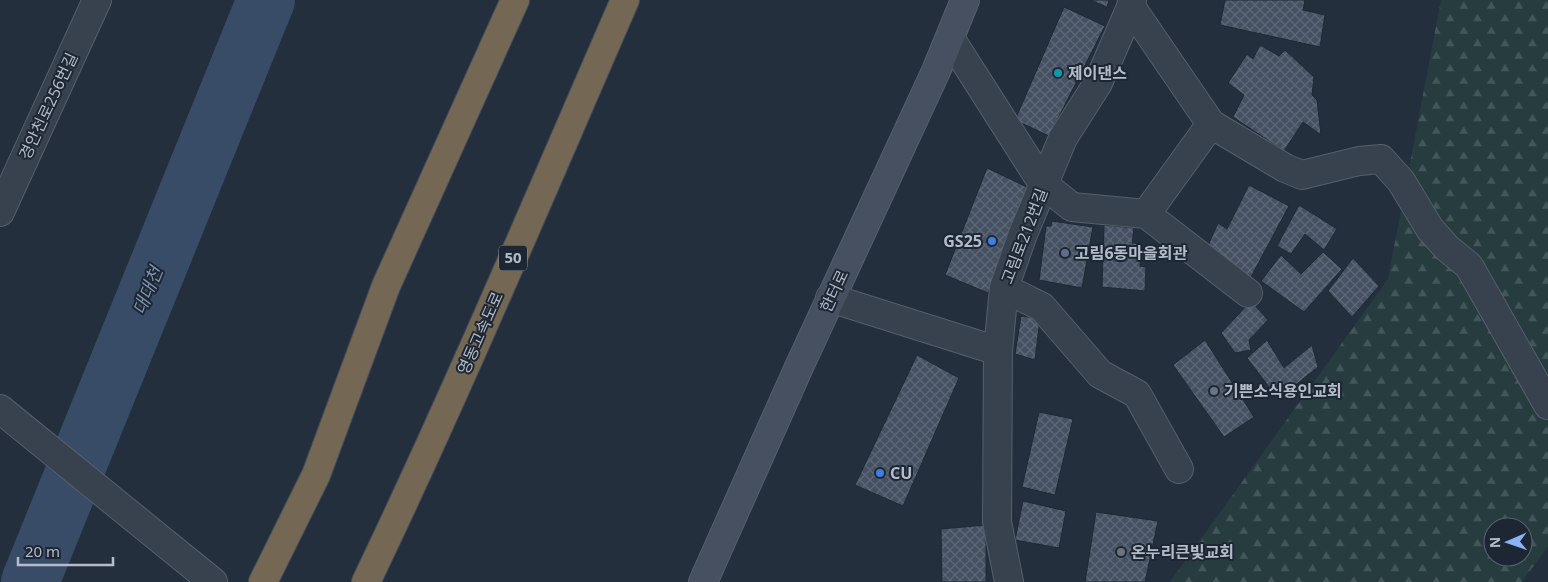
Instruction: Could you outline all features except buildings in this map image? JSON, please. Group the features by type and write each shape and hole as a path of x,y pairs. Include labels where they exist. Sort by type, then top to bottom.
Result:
{"highway":[{"path":"263,582 316,475 386,286 515,0"},
{"name":"영동고속도로","path":"366,582 491,309 625,0"}],"main road":[{"name":"한터로","path":"702,582 830,298 936,71 965,0"}],"street":[{"name":"경안천로256번길","path":"0,212 97,0"},
{"path":"1132,4 1211,124 1284,168 1302,175 1381,159 1401,181 1430,229 1447,248 1469,266 1548,406"},
{"name":"고림로212번길","path":"1009,582 997,522 998,351 1004,288 1023,234 1063,138 1098,83 1132,4"},
{"path":"950,38 1043,184 1072,206 1146,214 1248,293"},
{"path":"1146,214 1211,124"},
{"path":"1004,288 1042,307 1100,374 1137,394 1179,469"},
{"path":"830,298 998,351"},
{"path":"0,409 213,582"}],"green space":[{"path":"1441,0 1548,0 1548,546 1533,567 1533,517 1483,517 1483,567 1533,567 1522,582 1170,582 1388,279"}],"waterway":[{"name":"대대천","path":"30,582 266,0"}],"place":[{"name":"제이댄스","path":"1058,73"},
{"name":"GS25","path":"992,241"},
{"name":"고림6동마을회관","path":"1065,253"},
{"name":"기쁜소식용인교회","path":"1214,391"},
{"name":"CU","path":"880,473"},
{"name":"온누리큰빛교회","path":"1121,552"}]}
